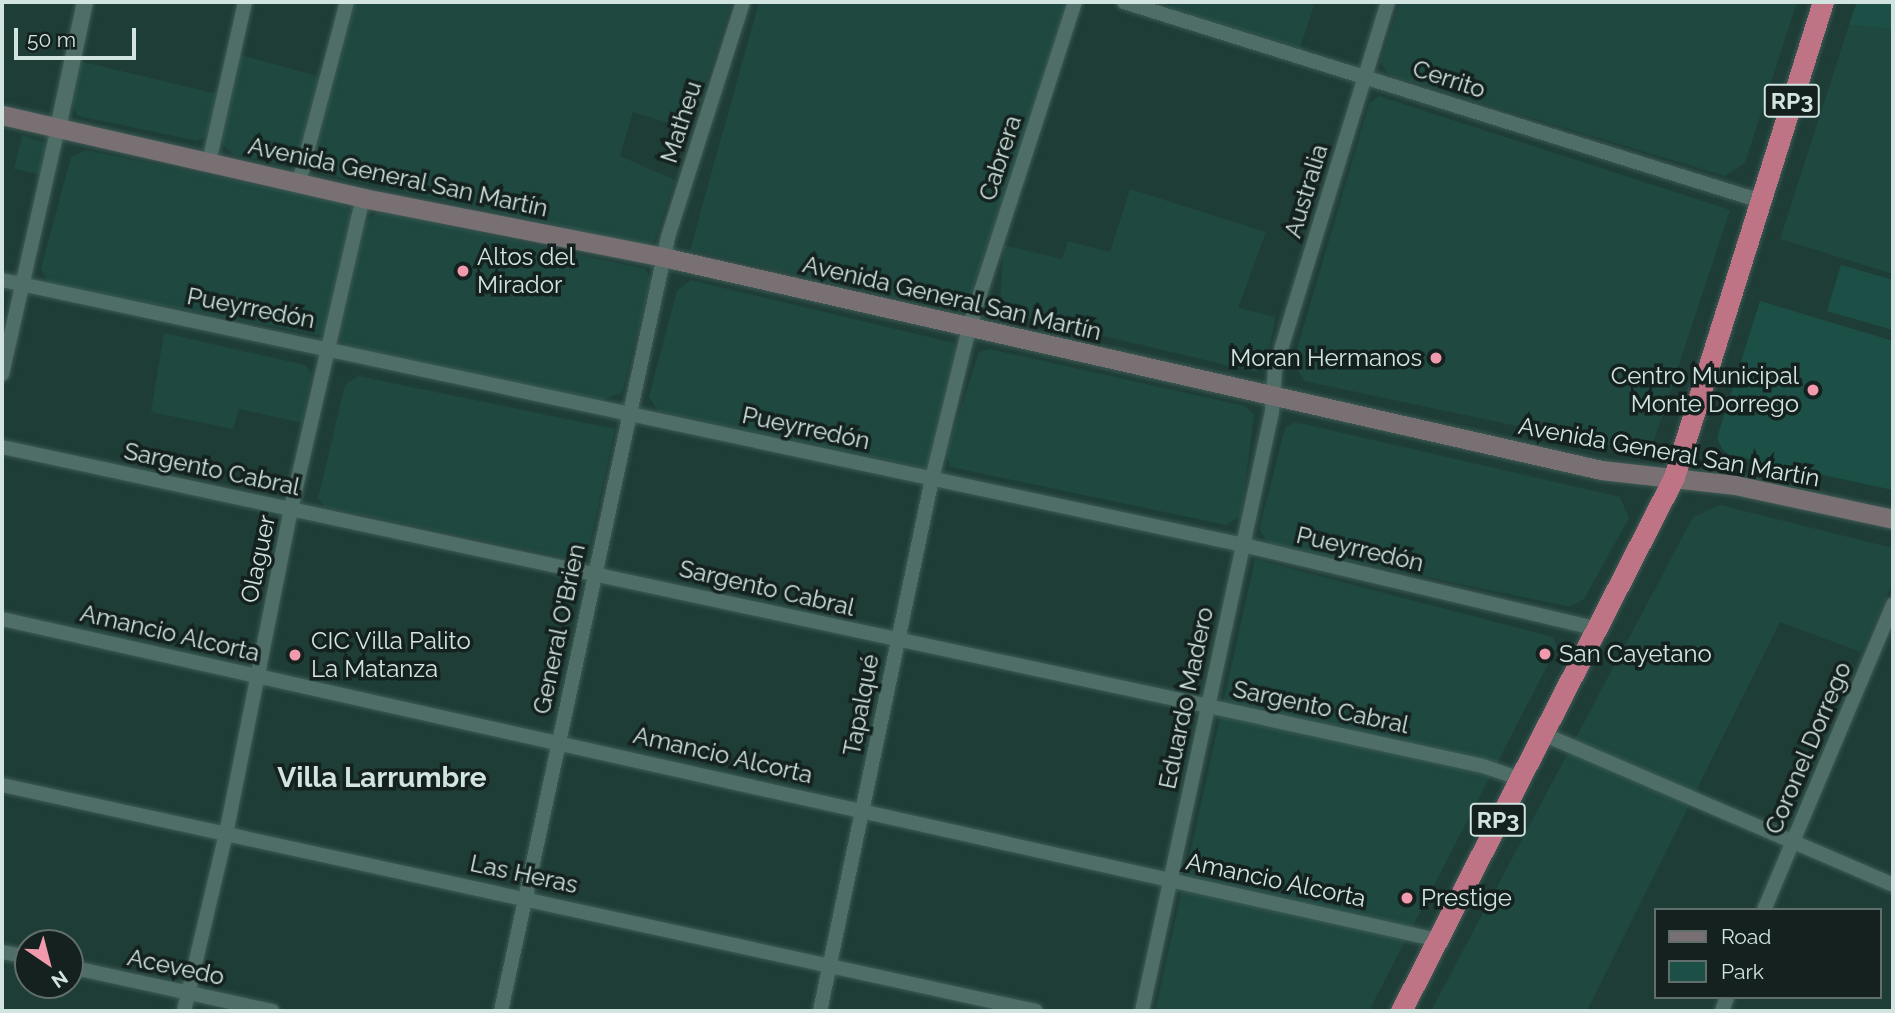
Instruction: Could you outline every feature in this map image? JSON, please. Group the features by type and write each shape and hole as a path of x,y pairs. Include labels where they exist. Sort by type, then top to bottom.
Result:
{"highway":[{"name":"RP3","path":"1401,1011 1434,939 1598,629 1674,477 1824,2"}],"main road":[{"name":"Avenida General San Martín","path":"2,115 363,198 663,257 1601,470 1674,477 1893,519"}],"street":[{"path":"2,374 85,2"},
{"path":"209,162 244,2"},
{"path":"299,182 347,2"},
{"name":"Matheu","path":"663,257 743,2"},
{"name":"Cabrera","path":"969,328 1075,2"},
{"name":"Cerrito","path":"1124,2 1760,201"},
{"name":"Australia","path":"1273,394 1275,369 1388,2"},
{"name":"Olaguer","path":"184,1011 226,834 291,509 363,198"},
{"name":"General O'Brien","path":"501,1011 663,257"},
{"name":"Pueyrredón","path":"2,281 330,347 1243,545 1598,629"},
{"name":"Tapalqué","path":"820,1011 932,479 969,328"},
{"name":"Eduardo Madero","path":"1142,1011 1273,394"},
{"name":"Sargento Cabral","path":"2,447 1483,766 1520,779"},
{"name":"Coronel Dorrego","path":"1765,908 1893,604"},
{"name":"Amancio Alcorta","path":"2,619 863,809 1434,939"},
{"path":"1543,734 1893,885"},
{"name":"Las Heras","path":"2,785 831,963 1036,1011"},
{"name":"Acevedo","path":"84,970 272,1011"}],"shaded area":[{"path":"354,2 732,2 691,130 633,112 620,156 675,180 655,240 645,245 319,173 311,159"},
{"path":"759,2 1073,2 964,313 690,250"},
{"path":"1171,2 1315,2 1300,48 1169,8"},
{"path":"1400,2 1797,2 1745,163 1725,176 1389,75 1380,62"},
{"path":"1849,25 1893,29 1893,274 1780,239"},
{"path":"240,55 322,77 301,156 295,162 286,165 234,155 223,145 220,136"},
{"path":"79,61 218,94 208,136 197,141 78,116 70,102"},
{"path":"1379,96 1730,210 1654,441 1644,453 1304,381 1293,362 1369,104"},
{"path":"22,135 47,143 43,175 14,169"},
{"path":"86,150 344,203 352,215 324,336 49,284 41,268 71,157"},
{"path":"1130,189 1266,232 1238,308 1276,317 1267,358 1256,372 1005,313 1000,302 1004,245 1062,259 1068,241 1110,252"},
{"path":"378,211 645,269 651,279 622,393 602,400 346,347 338,337 363,224"},
{"path":"691,280 954,343 958,353 928,469 658,411 649,396 677,291"},
{"path":"164,333 305,365 312,373 302,423 239,409 233,429 151,412"},
{"path":"990,349 1245,406 1254,415 1241,516 1226,525 950,467 946,453 979,352"},
{"path":"358,376 615,429 586,562 325,507 318,498 345,385"},
{"path":"1295,422 1620,497 1629,518 1584,599 1570,607 1269,544 1259,529 1285,428"},
{"path":"1720,505 1893,548 1893,582 1861,652 1780,622 1587,1011 1431,1011 1693,517"},
{"path":"1255,559 1553,637 1557,647 1369,1011 1155,1011"}],"green space":[{"path":"1857,2 1893,2 1893,29 1849,25"},
{"path":"1841,265 1893,280 1893,330 1827,311"},
{"name":"Centro Municipal Monte Dorrego","path":"1760,301 1893,341 1893,490 1730,455 1723,450 1717,438"}],"place":[{"name":"Altos del Mirador","path":"463,271"},
{"name":"Moran Hermanos","path":"1436,358"},
{"name":"Centro Municipal Monte Dorrego","path":"1813,390"},
{"name":"San Cayetano","path":"1545,654"},
{"name":"CIC Villa Palito La Matanza","path":"295,655"},
{"name":"Prestige","path":"1407,898"}],"district":[{"name":"Villa Larrumbre","path":"382,778"}]}
